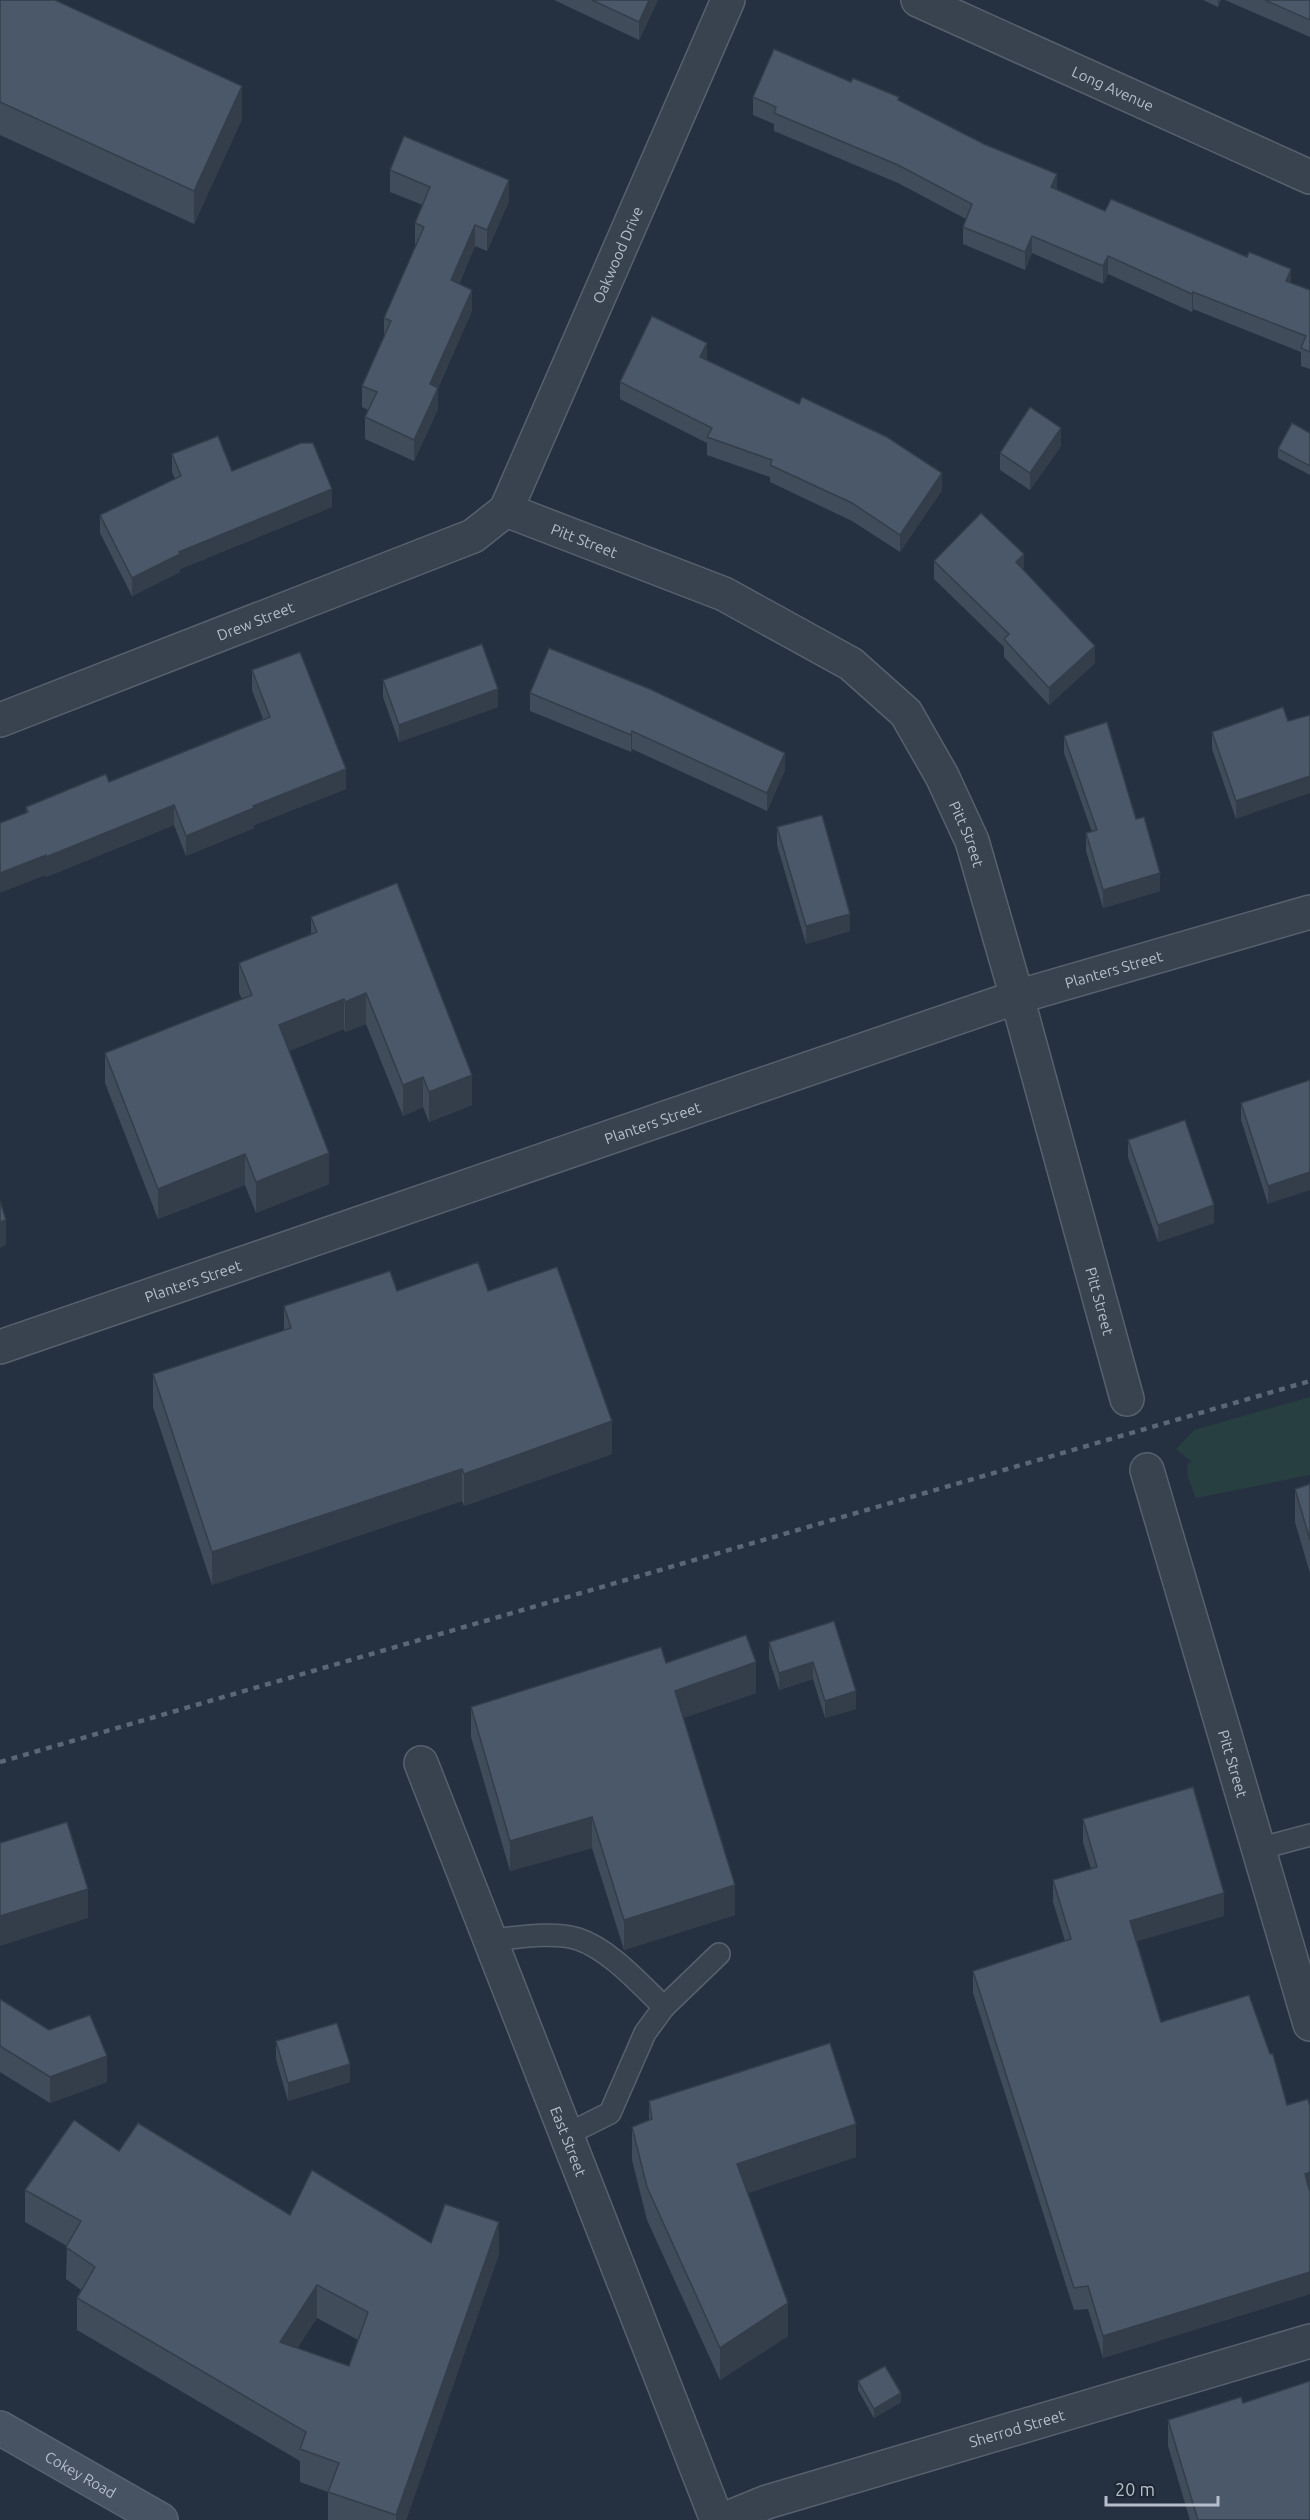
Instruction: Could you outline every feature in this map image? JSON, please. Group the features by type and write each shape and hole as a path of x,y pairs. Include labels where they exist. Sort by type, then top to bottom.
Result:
{"street":[{"name":"Oakwood Drive","path":"506,510 728,0"},
{"name":"Long Avenue","path":"918,0 1310,177"},
{"name":"Drew Street","path":"0,720 473,536 506,510"},
{"name":"Pitt Street","path":"506,510 724,594 851,664 906,713 942,776 972,841 1127,1399"},
{"name":"Planters Street","path":"0,1347 1017,997 1310,912"},
{"name":"Pitt Street","path":"1147,1470 1310,2024"},
{"name":"East Street","path":"421,1763 717,2520"},
{"name":"Sherrod Street","path":"723,2520 766,2502 1310,2341"},
{"name":"Cokey Road","path":"0,2428 161,2520"}],"lane":[{"path":"1258,1849 1310,1835"},
{"path":"490,1940 546,1936 577,1939 614,1959 664,2007"},
{"path":"566,2135 610,2113 645,2033 664,2007 718,1954"}],"green space":[{"path":"1310,1397 1310,1475 1196,1498 1188,1478 1187,1464 1192,1462 1176,1449 1194,1430"}],"building":[{"path":"0,0 55,0 242,86 194,191 0,102"},
{"path":"592,0 649,0 639,22"},
{"path":"1265,0 1310,0 1310,20"},
{"path":"774,49 851,82 853,78 899,97 898,100 984,144 1057,174 1051,187 1105,211 1111,199 1247,257 1249,252 1291,269 1286,281 1310,290 1310,352 1301,348 1306,336 1193,292 1192,294 1108,256 1103,266 1032,236 1025,252 963,227 972,204 898,165 774,113 776,107 753,97"},
{"path":"404,136 509,180 487,230 475,225 451,280 472,290 430,384 438,388 414,440 365,417 377,392 362,386 391,321 384,318 424,227 415,223 430,187 390,170"},
{"path":"652,316 707,343 700,357 799,404 802,397 887,437 942,473 900,535 852,503 770,465 772,460 707,437 712,428 620,382"},
{"path":"1030,407 1061,428 1030,473 1000,453"},
{"path":"1292,423 1310,433 1310,466 1278,449"},
{"path":"218,436 232,471 301,443 313,443 332,489 179,552 180,554 132,578 100,515 181,476 172,454"},
{"path":"981,513 1024,554 1016,562 1095,646 1049,688 1004,639 1009,634 934,561"},
{"path":"482,644 498,689 399,725 383,680"},
{"path":"549,648 650,689 785,753 767,793 632,731 631,735 530,693"},
{"path":"300,652 346,769 186,836 174,805 46,857 46,855 0,873 0,823 28,812 26,807 106,774 109,782 270,717 252,670"},
{"path":"1283,707 1288,721 1310,715 1310,776 1236,801 1212,732"},
{"path":"1107,722 1136,819 1144,817 1160,873 1103,890 1086,833 1097,830 1064,736"},
{"path":"822,815 850,914 806,926 777,827"},
{"path":"397,883 472,1075 429,1092 423,1077 403,1085 366,993 345,1002 344,999 279,1025 329,1153 256,1182 245,1154 158,1189 105,1053 252,995 239,963 317,932 311,917"},
{"path":"1310,1080 1310,1172 1268,1186 1241,1103"},
{"path":"1185,1120 1214,1205 1158,1225 1128,1140"},
{"path":"0,1201 6,1220 0,1222"},
{"path":"478,1262 488,1291 557,1267 612,1421 464,1474 462,1469 212,1552 153,1374 291,1328 284,1306 390,1271 397,1291"},
{"path":"1310,1484 1310,1540 1295,1489"},
{"path":"834,1621 856,1691 825,1701 813,1662 779,1673 769,1642"},
{"path":"746,1635 756,1662 675,1691 735,1885 624,1920 592,1817 510,1841 471,1707 661,1647 666,1663"},
{"path":"1193,1787 1224,1893 1130,1921 1161,2022 1249,1995 1270,2054 1273,2054 1287,2105 1308,2099 1310,2106 1310,2172 1305,2174 1310,2192 1310,2272 1103,2336 1088,2286 1074,2288 973,1971 1071,1939 1053,1880 1097,1867 1083,1819"},
{"path":"67,1822 88,1889 0,1916 0,1843"},
{"path":"0,1999 49,2030 90,2015 107,2056 50,2077 0,2046"},
{"path":"337,2023 350,2064 288,2083 276,2041"},
{"path":"830,2043 856,2124 737,2164 788,2303 720,2348 647,2187 632,2127 652,2119 649,2101"},
{"path":"74,2120 119,2151 138,2123 290,2215 312,2170 431,2243 445,2204 499,2222 396,2515 328,2492 339,2463 300,2449 306,2432 77,2298 95,2267 66,2247 81,2221 25,2190","holes":["317,2285 368,2312 349,2366 280,2342"]},
{"path":"885,2366 901,2393 874,2409 858,2381"},
{"path":"1310,2381 1310,2520 1198,2520 1168,2420 1241,2397 1243,2403"}],"railway":[{"path":"0,1762 1310,1381"}]}
